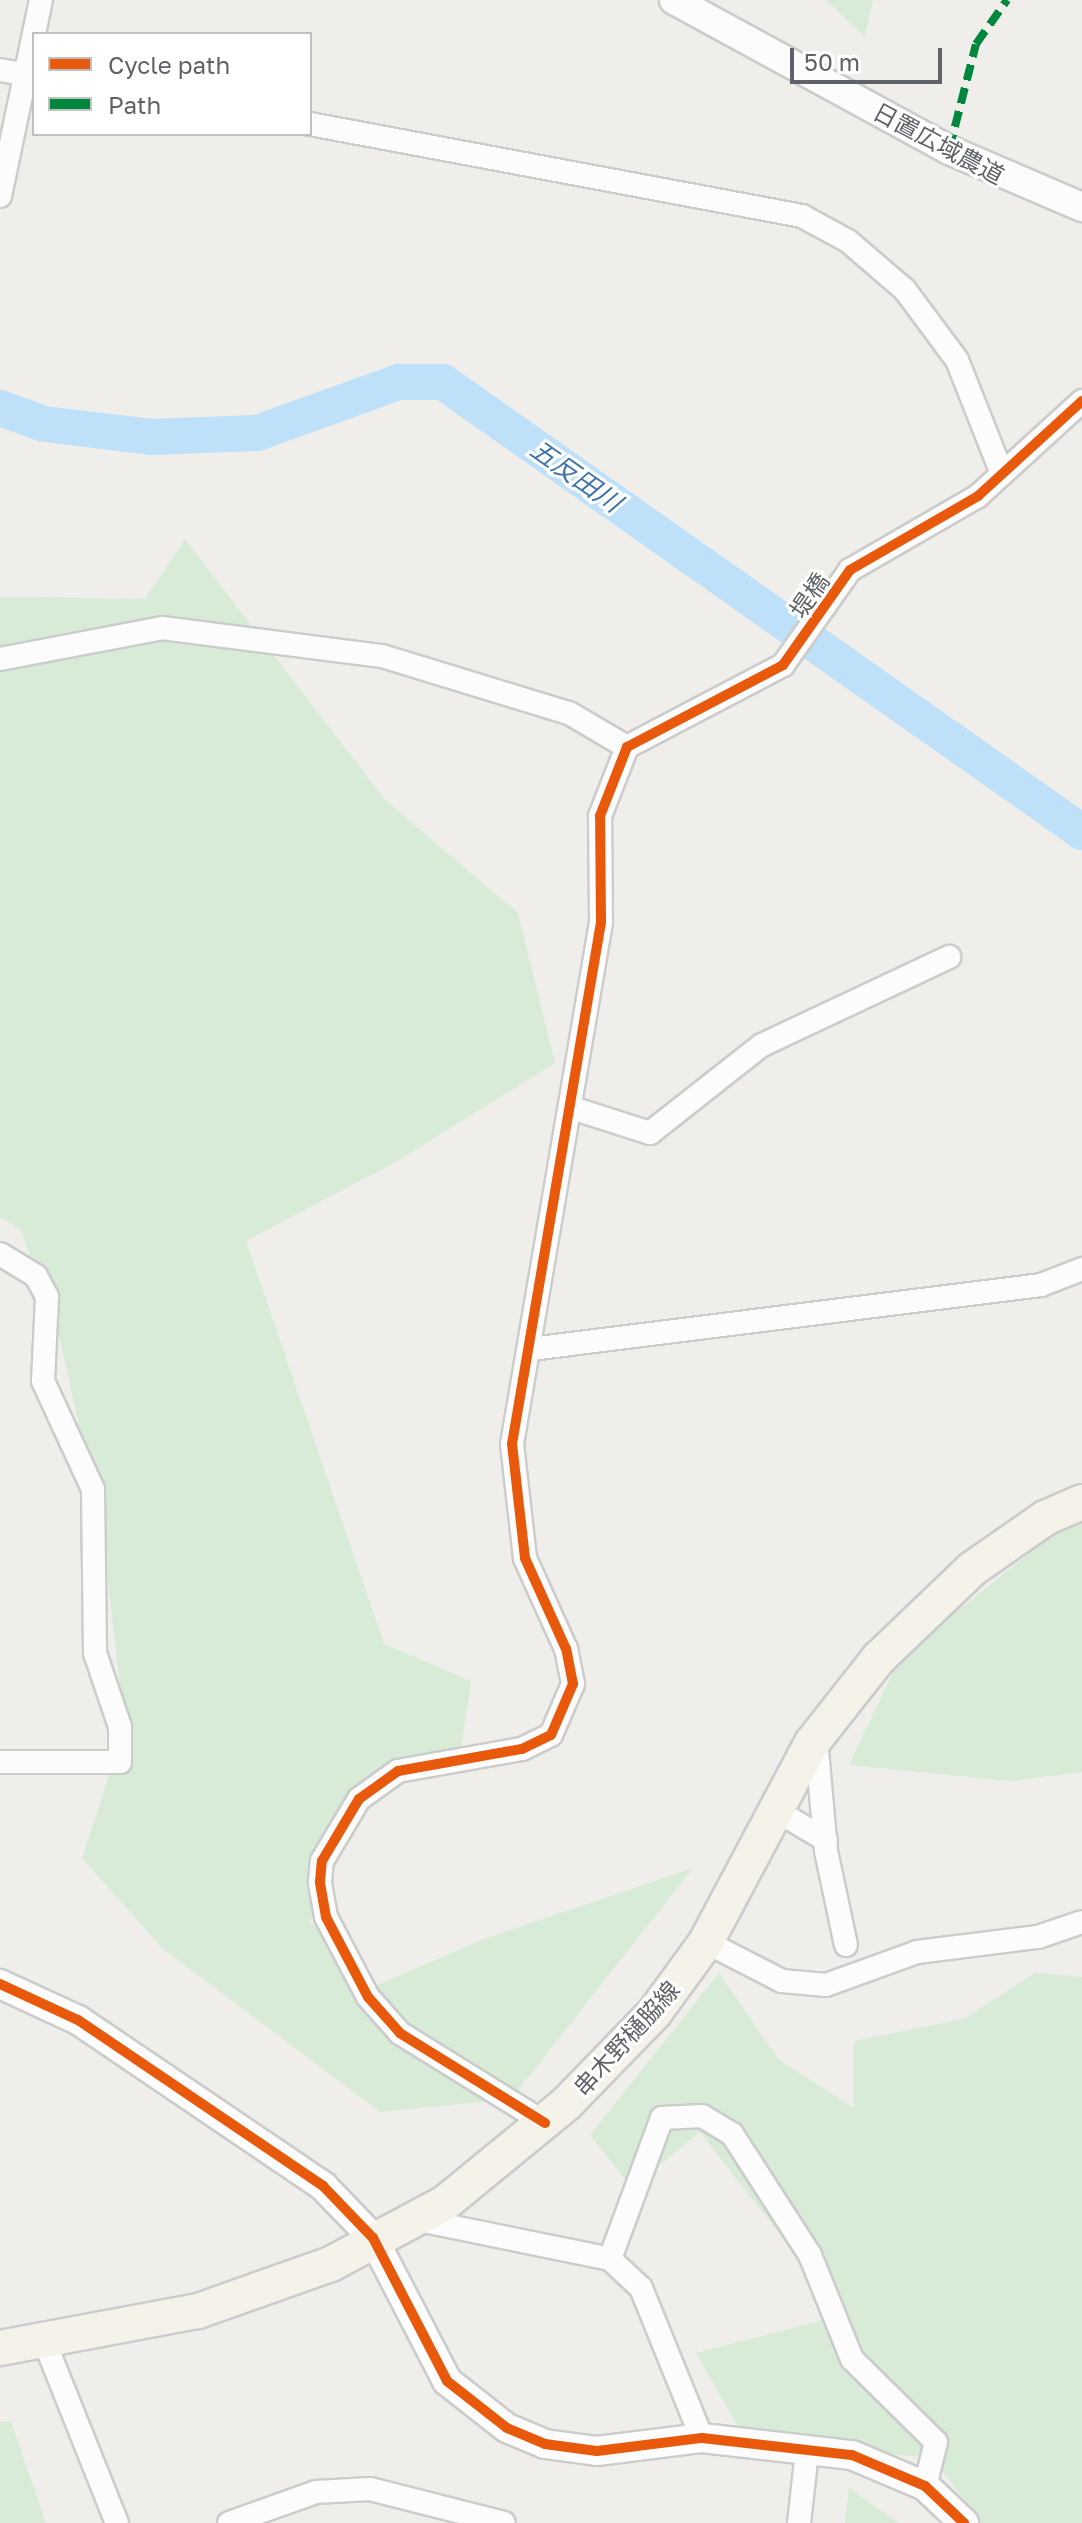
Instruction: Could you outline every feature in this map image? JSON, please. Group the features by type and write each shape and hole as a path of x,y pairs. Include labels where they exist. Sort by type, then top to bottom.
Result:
{"main road":[{"name":"串木野樋脇線","path":"0,2348 45,2343 198,2311 331,2264 373,2238 445,2203 545,2123 655,2012 706,1942 816,1738 927,1608 1045,1518 1082,1502"}],"street":[{"path":"36,32 41,0"},
{"name":"日置広域農道","path":"674,0 949,150 1082,207"},
{"path":"0,70 30,76 0,196"},
{"path":"312,124 802,216 848,241 905,290 957,360 1001,471 1082,401"},
{"name":"堤橋","path":"627,747 783,665 850,570 978,496 1001,471"},
{"path":"0,659 162,628 382,656 569,713 627,747 600,816 601,922 531,1349 512,1444 514,1511 525,1558 566,1649 573,1684 564,1712 551,1735 522,1749 398,1771 359,1799 322,1861 320,1882 326,1917 368,1997 400,2033 545,2123"},
{"path":"572,1108 650,1133 762,1045 949,957"},
{"path":"0,1254 36,1276 47,1297 43,1381 93,1489 95,1653 117,1716 120,1762 0,1762"},
{"path":"531,1349 1041,1285 1082,1269"},
{"path":"816,1738 826,1840 846,1945"},
{"path":"777,1811 826,1840"},
{"path":"706,1942 782,1981 826,1985 917,1952 1038,1937 1082,1922"},
{"path":"0,1984 78,2020 311,2177 373,2238 447,2381 507,2428 545,2444 597,2451 702,2438 865,2459 925,2486 964,2523"},
{"path":"610,2259 662,2118 702,2116 732,2134 810,2255 852,2359 936,2442 925,2486"},
{"path":"413,2219 610,2259 641,2288 702,2438"},
{"path":"45,2343 117,2523"},
{"path":"799,2523 807,2452"},
{"path":"229,2523 273,2514 316,2492 370,2489 504,2523"}],"green space":[{"path":"826,0 873,0 865,37"},
{"path":"185,539 384,799 518,913 555,1063 394,1163 246,1241 384,1644 471,1681 461,1748 353,1808 310,1922 377,1985 484,1939 693,1868 511,2099 380,2112 162,1948 82,1858 125,1728 102,1531 61,1344 21,1230 0,1217 0,597 145,599"},
{"path":"1082,1521 1082,1772 1009,1781 849,1765 900,1657 1060,1529"},
{"path":"719,1973 779,2060 854,2108 854,2041 964,2019 1035,1973 1082,1977 1082,2523 981,2523 933,2458 745,2439 696,2353 843,2315 700,2132 632,2188 590,2135"},
{"path":"0,2422 11,2422 46,2523 0,2523"},
{"path":"849,2488 899,2523 845,2523"}],"waterway":[{"name":"五反田川","path":"0,408 44,424 151,437 257,433 399,382 443,382 1082,832"}],"marked path":[{"path":"949,150 976,44 1007,0"}],"cycle path":[{"path":"545,2123 400,2033 368,1997 326,1917 320,1882 322,1861 359,1799 398,1771 522,1749 551,1735 573,1684 566,1649 525,1558 512,1444 601,922 600,816 627,747 783,665 850,570 978,496 1082,401"},
{"path":"0,1984 78,2020 323,2186 373,2238 447,2381 507,2428 545,2444 597,2451 702,2438 852,2455 925,2486 964,2523"}]}
